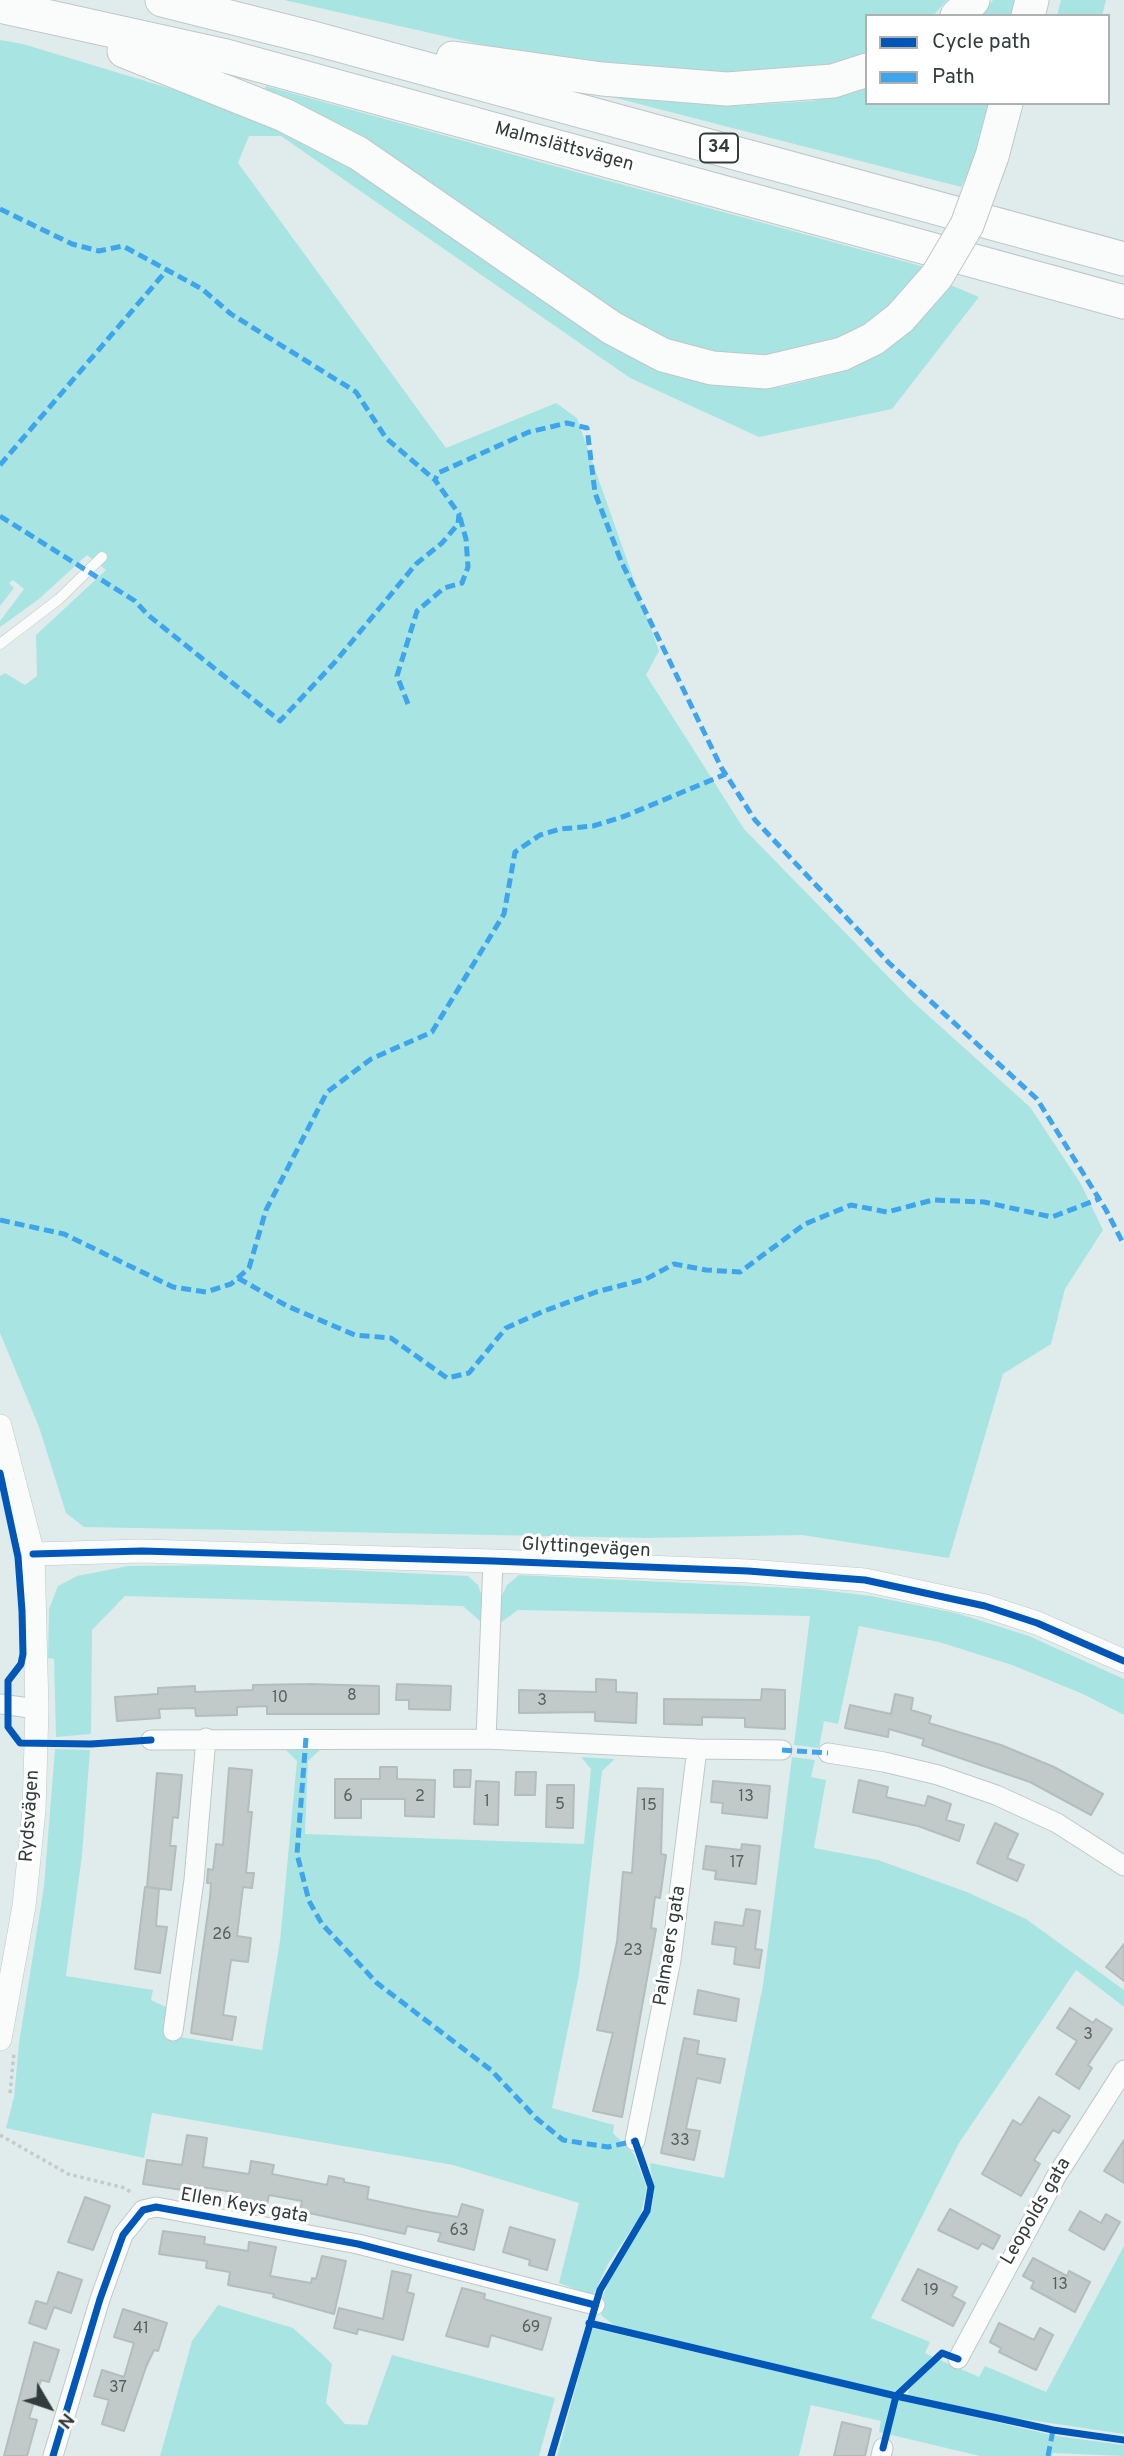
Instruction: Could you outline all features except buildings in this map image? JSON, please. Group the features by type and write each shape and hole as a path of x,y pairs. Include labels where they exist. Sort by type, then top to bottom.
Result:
{"highway":[{"name":"Malmslättsvägen","path":"162,0 313,37 1124,259"},
{"path":"959,14 973,0"},
{"name":"Malmslättsvägen","path":"9,8 248,62 1124,302"},
{"path":"9,8 284,115 358,153 612,328 663,355 712,368 766,372 808,365 842,354 873,339 900,318 936,276 967,225 992,156 1005,105"},
{"path":"313,37 602,79 727,89 833,81 865,71"}],"street":[{"name":"Rydsvägen","path":"0,1426 33,1554 37,1709 34,1810 24,1906 0,2039"},
{"name":"Glyttingevägen","path":"33,1554 142,1550 748,1571 865,1580 985,1606 1037,1623 1124,1661"},
{"path":"486,1739 493,1561"},
{"path":"0,1704 37,1709"},
{"path":"173,2031 194,1880 206,1738"},
{"path":"151,1740 486,1739 696,1749 782,1750"},
{"name":"Palmaers gata","path":"635,2141 671,1960 696,1749"},
{"path":"828,1753 884,1762 938,1775 996,1795 1057,1823 1124,1866"},
{"name":"Leopolds gata","path":"958,2359 1057,2175 1124,2070"},
{"name":"Ellen Keys gata","path":"142,2210 156,2207 358,2244 595,2305"},
{"path":"53,2456 119,2248 131,2222 142,2210"}],"lane":[{"path":"0,644 59,599 102,557"}],"path":[{"path":"0,2135 68,2174 125,2188 139,2199 142,2210"}],"shaded area":[{"path":"284,0 947,0 935,14 865,14 865,56 832,65 761,75 679,73 523,54"},
{"path":"993,0 1021,0 1017,14 982,14"},
{"path":"1061,0 1106,0 1102,14 1058,14"},
{"path":"0,40 23,44 238,109 324,150 722,385 781,387 833,374 878,353 948,284 979,297 892,409 759,437 630,378 281,136 249,136 238,163 446,448 556,403 577,418 659,651 646,675 744,829 911,1000 1030,1107 1081,1184 1103,1230 1065,1289 1051,1344 1003,1374 949,1558 802,1535 647,1538 84,1527 66,1513 39,1427 0,1333 0,676 5,673 25,685 37,676 36,635 106,570 87,555 39,599 0,627 0,621 24,589 13,580 9,583 14,588 0,606"},
{"path":"266,86 925,267 898,300 863,330 801,354 719,355 655,338 263,92"},
{"path":"865,88 865,105 989,105 972,166 961,187 612,97 614,94 733,106 812,101"},
{"path":"239,1565 468,1576 478,1585 482,1596 481,1622 463,1606 125,1596 92,1630 91,1734 56,1737 54,1659 48,1658 49,1609 58,1586 77,1576 128,1566"},
{"path":"519,1575 813,1589 871,1596 956,1613 1029,1636 1124,1679 1124,1715 1083,1694 1012,1665 939,1642 859,1626 838,1724 824,1721 819,1748 794,1745 810,1616 518,1610 500,1623 502,1595 507,1585"},
{"path":"55,1749 90,1750 82,1855 66,1976 153,1990 151,2000 168,2008 179,2037 262,2050 280,1941 297,1761 286,1750 320,1750 308,1761 305,1834 584,1844 591,1769 581,1757 615,1759 602,1771 579,1974 552,2108 614,2125 613,2133 634,2154 647,2188 640,2217 608,2264 593,2296 559,2283 579,2203 453,2165 152,2113 144,2158 6,2128 14,2097 19,2043 44,1886"},
{"path":"792,1757 815,1760 811,1777 826,1780 814,1848 878,1860 967,1892 1026,1919 1124,1990 1124,2007 1076,1970 959,2143 871,2318 930,2342 925,2353 933,2357 896,2393 614,2325 602,2316 599,2307 610,2278 651,2209 654,2194 650,2163 724,2178 763,1985"},
{"path":"1124,2246 1124,2434 1002,2416 908,2395 909,2388 940,2360 979,2377 985,2366 1046,2392"},
{"path":"218,2305 293,2328 322,2354 332,2364 326,2403 345,2424 367,2425 392,2355 555,2398 539,2456 160,2456 192,2341"},
{"path":"592,2328 1056,2436 1124,2445 1124,2456 1053,2453 1052,2456 980,2456 879,2432 881,2421 811,2405 799,2456 557,2456"}],"marked path":[{"path":"0,209 72,244 99,251 123,246 202,289 231,314 356,392 386,438 435,480"},
{"path":"0,465 167,270"},
{"path":"0,516 135,601 148,615 280,721 335,662 416,564 442,543 458,524 459,514 435,480 438,473 529,432 567,423 587,428 595,493 621,561 721,767 755,820 889,963 1037,1099 1106,1210 1124,1245"},
{"path":"408,704 397,676 417,611 444,588 462,583 468,567 466,539 459,514"},
{"path":"0,1220 64,1234 173,1287 206,1292 231,1284 249,1268 266,1210 327,1092 371,1059 432,1032 504,914 515,852 540,835 560,829 593,826 625,816 726,774"},
{"path":"238,1278 287,1306 355,1335 391,1338 447,1378 469,1373 506,1328 544,1311 596,1292 646,1279 674,1264 706,1270 740,1272 805,1224 851,1205 887,1212 933,1200 984,1202 1052,1217 1099,1199"},
{"path":"306,1738 297,1854 309,1901 322,1924 377,1983 491,2070 536,2118 563,2140 608,2147 635,2141 637,2147"},
{"path":"782,1750 828,1753"},
{"path":"1048,2456 1053,2430"}],"cycle path":[{"path":"0,1473 18,1557 22,1611 23,1654 21,1664 8,1681 8,1727 20,1743 91,1744 151,1740"},
{"path":"33,1554 142,1551 493,1561 748,1571 865,1580 985,1606 1037,1623 1124,1661"},
{"path":"551,2456 600,2290 647,2211 651,2187 635,2141"},
{"path":"53,2456 100,2299 123,2235 143,2210 156,2207 358,2244 595,2305"},
{"path":"589,2323 896,2396 1053,2430 1124,2440"},
{"path":"883,2448 896,2396 942,2353 958,2359"}]}
